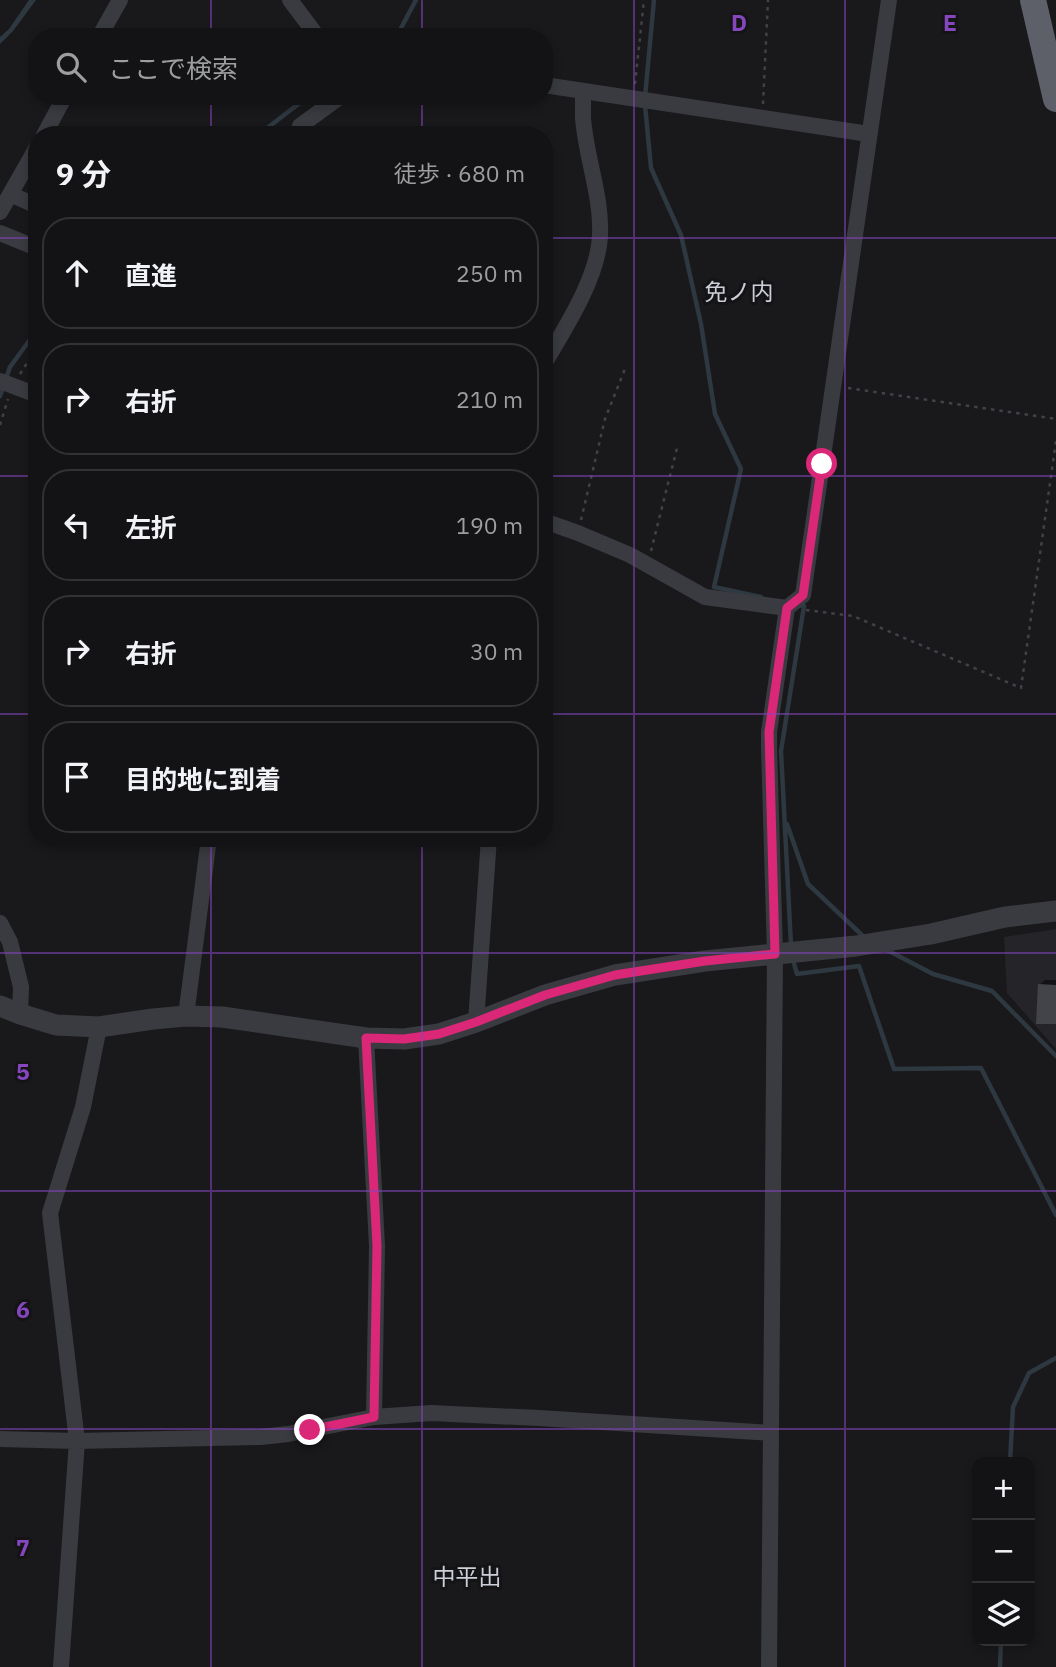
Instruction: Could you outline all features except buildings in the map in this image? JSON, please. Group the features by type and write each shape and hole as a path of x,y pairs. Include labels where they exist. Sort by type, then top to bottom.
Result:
{"highway":[{"path":"1033,0 1056,99"},
{"path":"1052,0 1056,20"}],"street":[{"path":"104,28 120,0"},
{"path":"290,0 311,28"},
{"path":"769,1667 775,954 769,732 787,608 803,595 889,0"},
{"path":"553,86 869,134"},
{"path":"553,348 592,271 600,237 598,202 583,119 583,91"},
{"path":"49,126 60,105"},
{"path":"300,126 329,105"},
{"path":"0,212 28,163"},
{"path":"10,194 28,202"},
{"path":"0,233 28,244"},
{"path":"6,384 28,391"},
{"path":"553,524 630,555 705,597 787,608"},
{"path":"186,1016 208,847"},
{"path":"476,1022 488,847"},
{"path":"0,1006 56,1025 99,1027 186,1016 222,1017 366,1038 404,1039 439,1034 545,995 615,975 705,961 856,946 931,934 1005,917 1056,911"},
{"path":"0,923 10,942 21,987 20,1014"},
{"path":"61,1667 77,1441 50,1213 83,1107 99,1027"},
{"path":"366,1038 377,1246 374,1417"},
{"path":"0,1439 77,1441 261,1437 374,1417 430,1413 771,1433"}],"path":[{"path":"634,99 643,0"},
{"path":"762,118 768,0"},
{"path":"0,425 6,384 28,358"},
{"path":"578,533 605,419 625,369"},
{"path":"833,386 1056,419"},
{"path":"787,608 853,616 1021,688 1056,441"},
{"path":"647,565 677,449"}],"shaded area":[{"path":"29,0 36,0 0,44 0,37 9,29"},
{"path":"1056,929 1056,1049 1007,993 1004,937"}],"waterway":[{"path":"401,28 416,0"},
{"path":"645,97 654,0"},
{"path":"270,126 297,105"},
{"path":"645,105 651,168 681,235 701,324 715,414 741,469 714,587 761,597"},
{"path":"0,396 10,367 28,342"},
{"path":"791,945 781,751 804,606 797,605"},
{"path":"787,824 808,884 864,937"},
{"path":"887,950 933,974 992,991 1056,1056"},
{"path":"793,960 797,974 859,966 894,1069 981,1068 1056,1215"},
{"path":"1010,1457 1013,1407 1029,1373 1056,1358"},
{"path":"1000,1667 1001,1646"}],"district":[{"name":"免ノ内","path":"739,291"},
{"name":"中平出","path":"467,1576"}],"route":[{"path":"310,1430 374,1417 377,1246 366,1038 404,1039 439,1034 545,995 615,975 705,961 775,954 769,732 787,608 803,595 822,464"}]}
